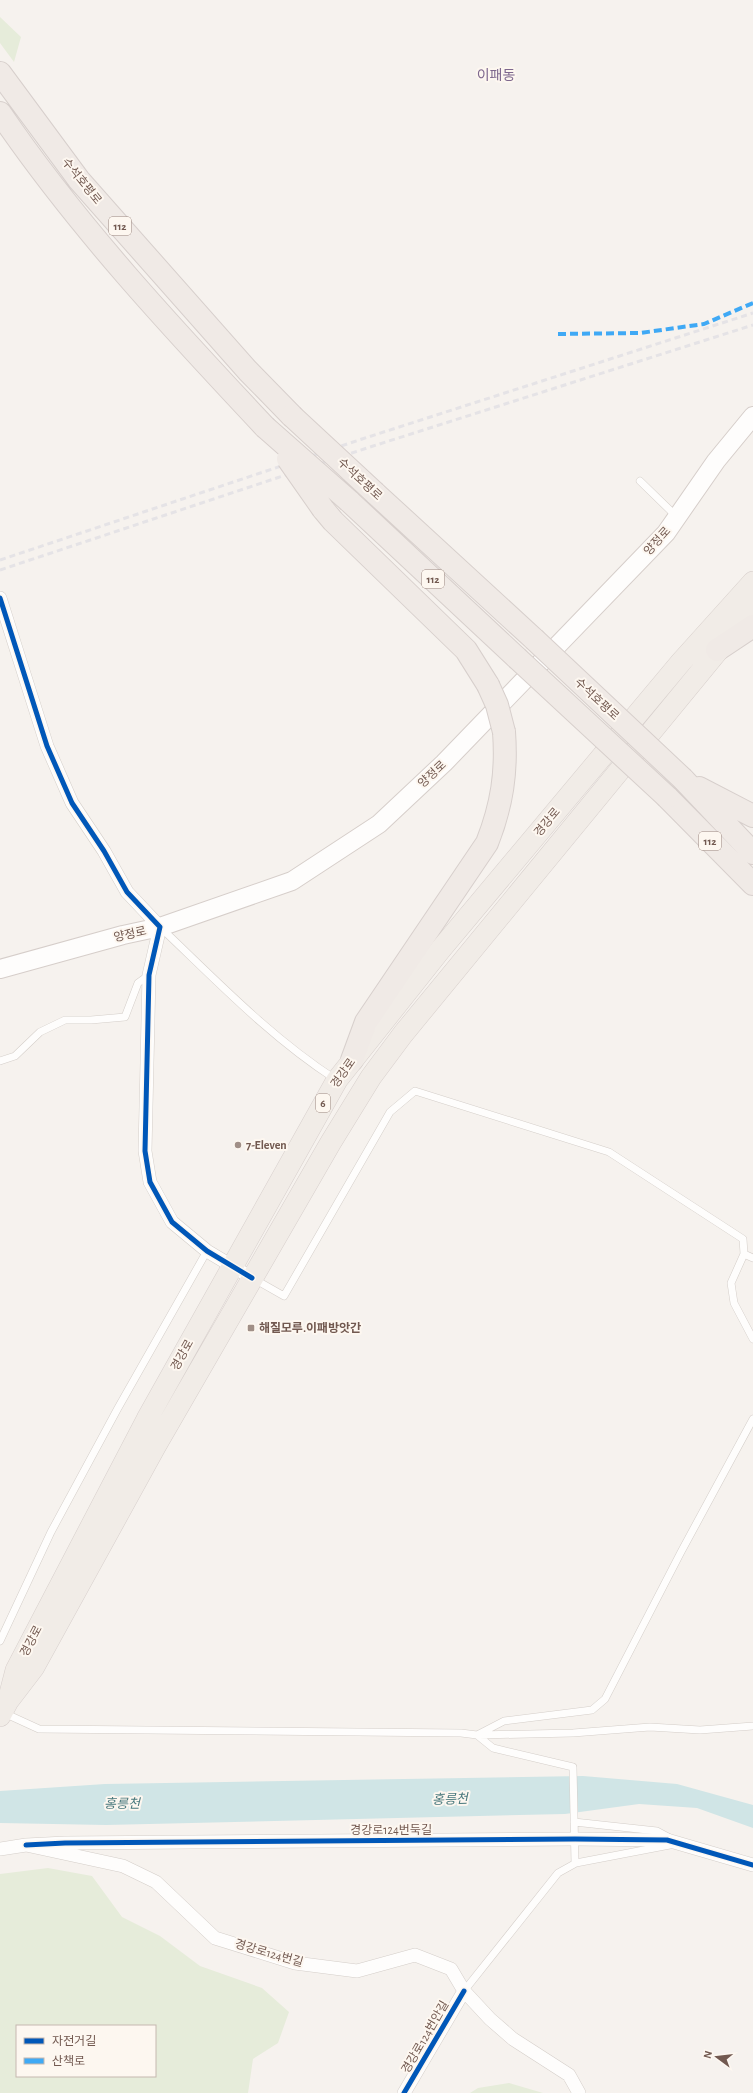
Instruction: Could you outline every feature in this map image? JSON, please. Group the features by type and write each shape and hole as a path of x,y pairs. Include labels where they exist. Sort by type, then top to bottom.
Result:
{"highway":[{"name":"수석호평로","path":"0,73 79,180 248,371 292,416 534,639 682,779 753,853"},
{"name":"수석호평로","path":"0,113 83,223 126,274 265,427 348,501 667,797 753,884"},
{"path":"265,427 333,521 466,650 488,685 497,705 504,732 506,758 503,787 498,817 487,843 366,1022 352,1060"},
{"path":"717,650 753,626"},
{"path":"682,779 753,816"}],"main road":[{"name":"양정로","path":"0,969 123,935 160,927 292,881 379,824 444,763 666,534 716,462 753,416"},
{"name":"경강로","path":"3,1710 16,1670 147,1419 337,1080 441,949 656,693 753,582"},
{"name":"경강로","path":"3,1710 34,1667 155,1447 252,1278 371,1077 403,1034 753,608"}],"street":[{"path":"0,598 47,746 72,803 104,851 127,892 160,927 149,975 145,1151 150,1182 172,1222 207,1251 231,1267 252,1278"},
{"name":"경강로124번둑길","path":"26,1845 66,1843 575,1839 667,1840 753,1865"},
{"name":"경강로124번길","path":"0,1849 26,1845 123,1866 156,1882 215,1938 295,1963 357,1971 415,1955 451,1969 464,1991 490,2019 512,2039 569,2075 579,2093"},
{"name":"경강로124번안길","path":"404,2093 464,1991"}],"lane":[{"path":"640,481 677,517"},
{"path":"160,927 239,1004 316,1066 337,1080"},
{"path":"0,1061 15,1056 40,1032 65,1020 91,1020 125,1017 138,983 149,975"},
{"path":"252,1278 284,1296 390,1112 415,1091 609,1152 743,1239 744,1254 731,1283 734,1303 753,1339"},
{"path":"0,1641 51,1532 118,1408 207,1251"},
{"path":"744,1254 753,1258"},
{"path":"477,1735 504,1720 592,1710 605,1699 681,1552 753,1419"},
{"path":"3,1710 39,1729 462,1733 477,1735 573,1733 650,1728 700,1730 753,1726"},
{"path":"477,1735 493,1748 573,1767 575,1863"},
{"path":"574,1822 657,1831 679,1843"},
{"path":"464,1991 558,1873 575,1863 679,1843"}],"green space":[{"path":"0,17 21,37 14,62 0,43"},
{"path":"48,1868 92,1876 122,1917 160,1936 200,1966 262,1988 289,2012 278,2043 253,2059 248,2093 0,2093 0,1874"},
{"path":"509,2083 543,2093 470,2093 478,2088"}],"water":[{"name":"홍릉천","path":"583,1776 677,1784 753,1805 753,1828 697,1808 639,1804 565,1814 106,1825 0,1823 0,1791 105,1784"}],"railway":[{"path":"0,560 362,439 753,313"},
{"path":"0,570 367,448 753,325"}],"marked path":[{"path":"558,334 640,333 704,324 753,303"}],"cycle path":[{"path":"0,598 47,746 72,803 104,851 127,892 160,927 149,975 145,1151 150,1182 172,1222 207,1251 252,1278"},
{"path":"26,1845 65,1843 575,1839 667,1840 753,1865"},
{"path":"404,2093 464,1991"}],"place":[{"name":"7-Eleven","path":"238,1145"},
{"name":"해질모루.이패방앗간","path":"251,1328"}],"district":[{"name":"이패동","path":"496,76"}]}
